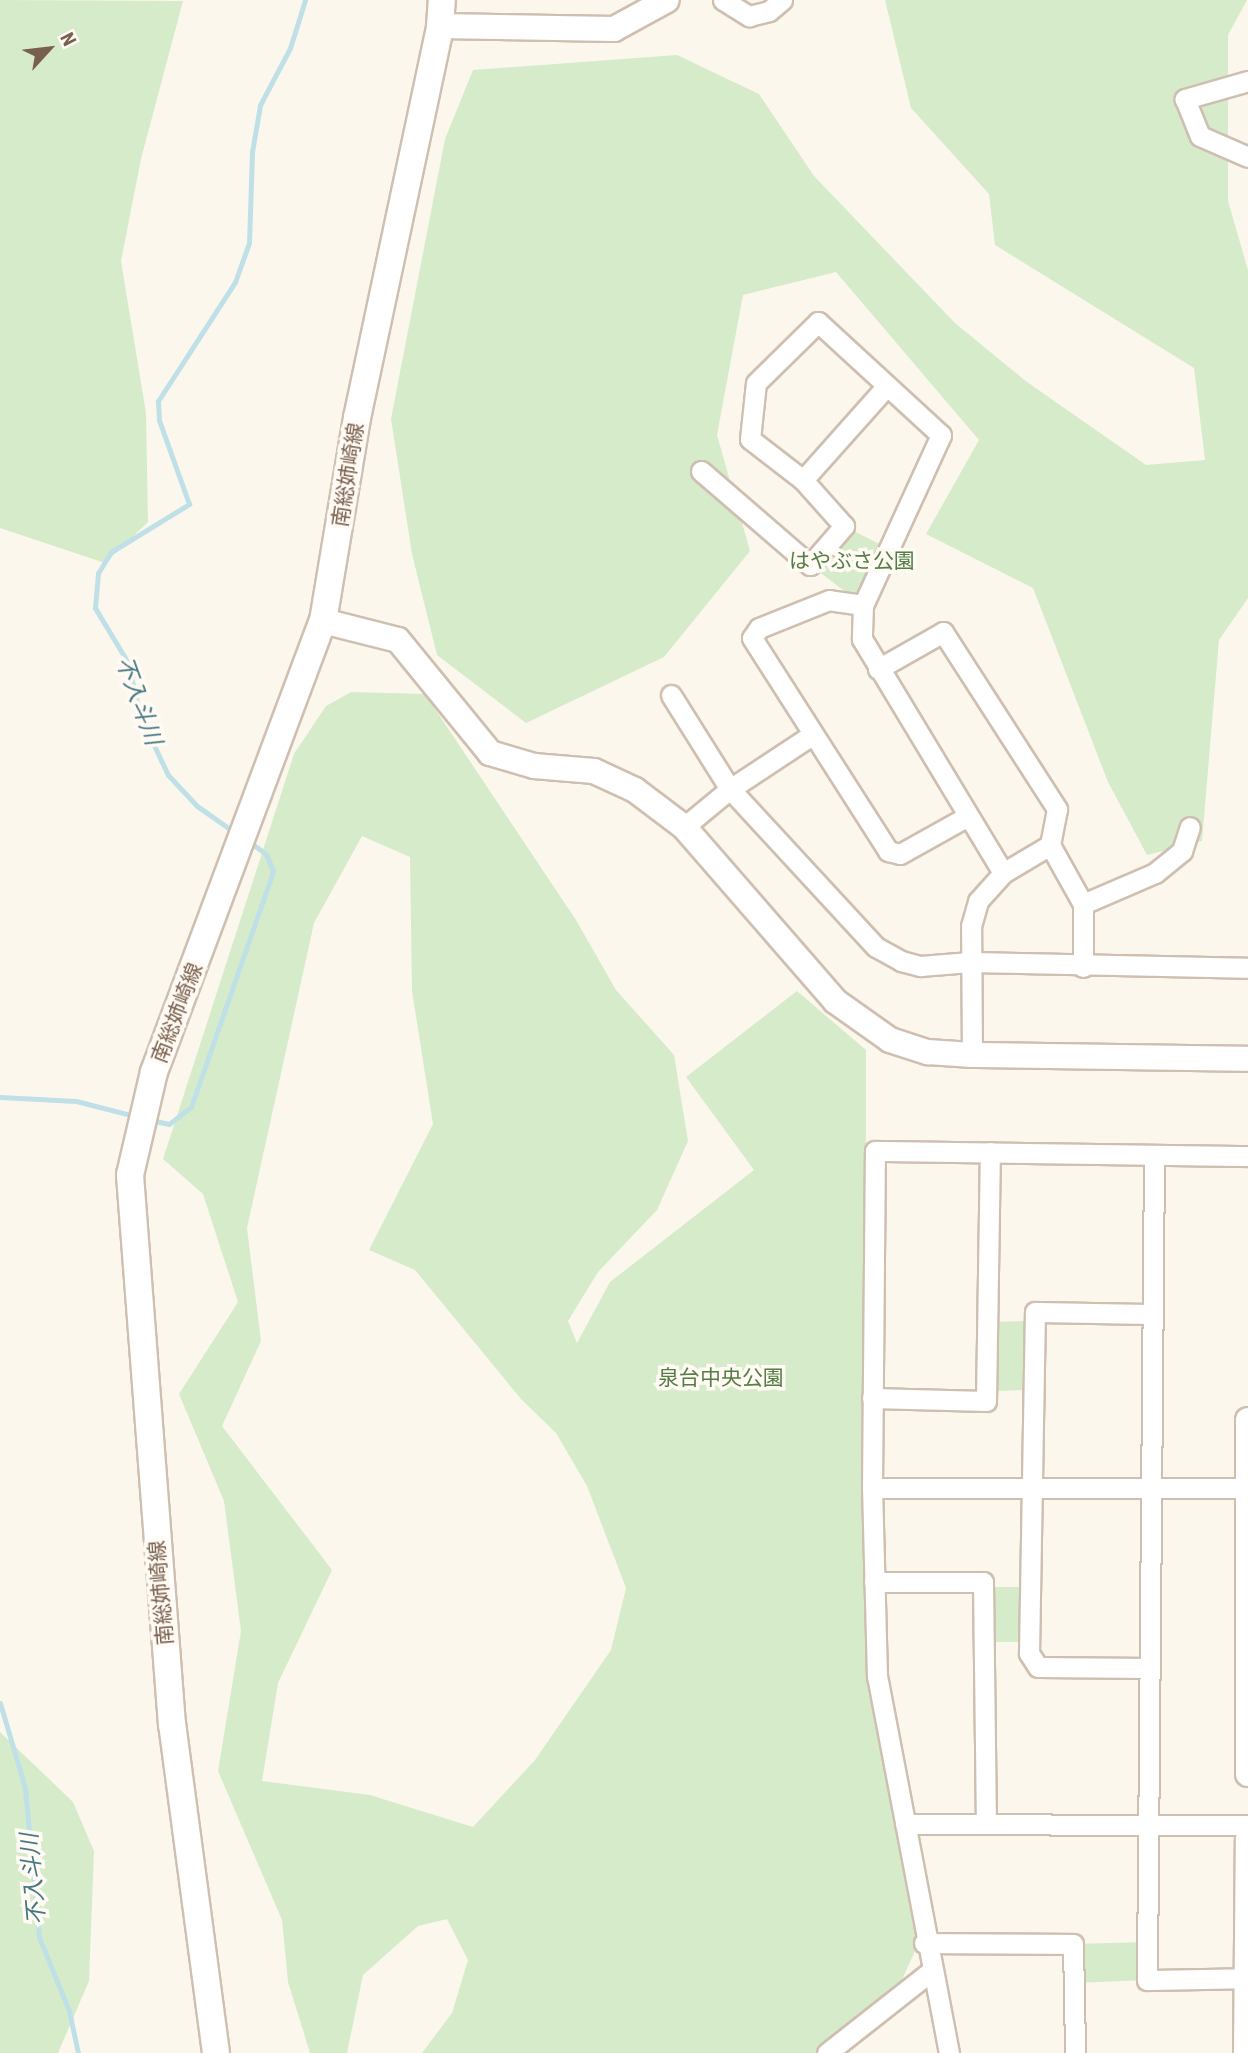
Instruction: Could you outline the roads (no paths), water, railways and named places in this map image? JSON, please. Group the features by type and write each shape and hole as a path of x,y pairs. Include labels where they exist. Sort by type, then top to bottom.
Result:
{"main road":[{"name":"南総姉崎線","path":"216,2053 172,1725 130,1175 155,1072 323,621 357,418 441,13"}],"street":[{"path":"441,13 614,29 667,0"},
{"path":"723,0 749,16 769,11 782,0"},
{"path":"1248,81 1185,99 1200,136 1248,157"},
{"path":"701,471 810,565 844,526 803,480 750,439 756,383 818,322 941,435 863,605 862,639 1003,873"},
{"path":"803,480 886,387"},
{"path":"863,605 829,600 759,628 751,638 888,851 900,854 968,816"},
{"path":"323,621 398,640 490,753 534,766 594,771 635,790 684,827 819,984 863,1025 890,1040 928,1052 972,1055 1248,1059"},
{"path":"878,669 943,632 1057,808 1050,845 1083,904 1083,967"},
{"path":"671,695 730,789 876,947 920,966 970,962 1083,967 1248,968"},
{"path":"684,827 730,789 812,735"},
{"path":"1083,904 1155,873 1182,851 1190,827"},
{"path":"972,1055 971,926 978,901 1003,873 1050,845"},
{"path":"948,2053 924,1943 877,1677 872,1488 875,1151 1248,1156"},
{"path":"872,1398 986,1401 990,1152"},
{"path":"1154,1155 1147,1980 1247,1978"},
{"path":"1150,1668 1038,1667 1028,1653 1035,1312 1153,1314"},
{"path":"1248,1420 1248,1774"},
{"path":"872,1488 1248,1488"},
{"path":"874,1582 983,1582 986,1825"},
{"path":"905,1824 1248,1825"},
{"path":"1246,2053 1248,1839"},
{"path":"924,1943 1073,1944 1075,2053"},
{"path":"827,2053 930,1972"}],"waterway":[{"name":"不入斗川","path":"237,834 197,806 168,775 141,718 127,661 95,608 98,573 111,552 189,504 159,420 158,401 235,282 249,243 252,152 260,105 290,48 305,0"},
{"name":"不入斗川","path":"151,1120 169,1124 191,1107 273,871 266,854 248,841"},
{"name":"不入斗川","path":"0,1097 76,1101 135,1116"},
{"name":"不入斗川","path":"0,1703 25,1788 39,1937 69,2011 78,2053"}],"park label":[{"name":"はやぶさ公園","path":"852,561"},
{"name":"泉台中央公園","path":"721,1378"}]}
